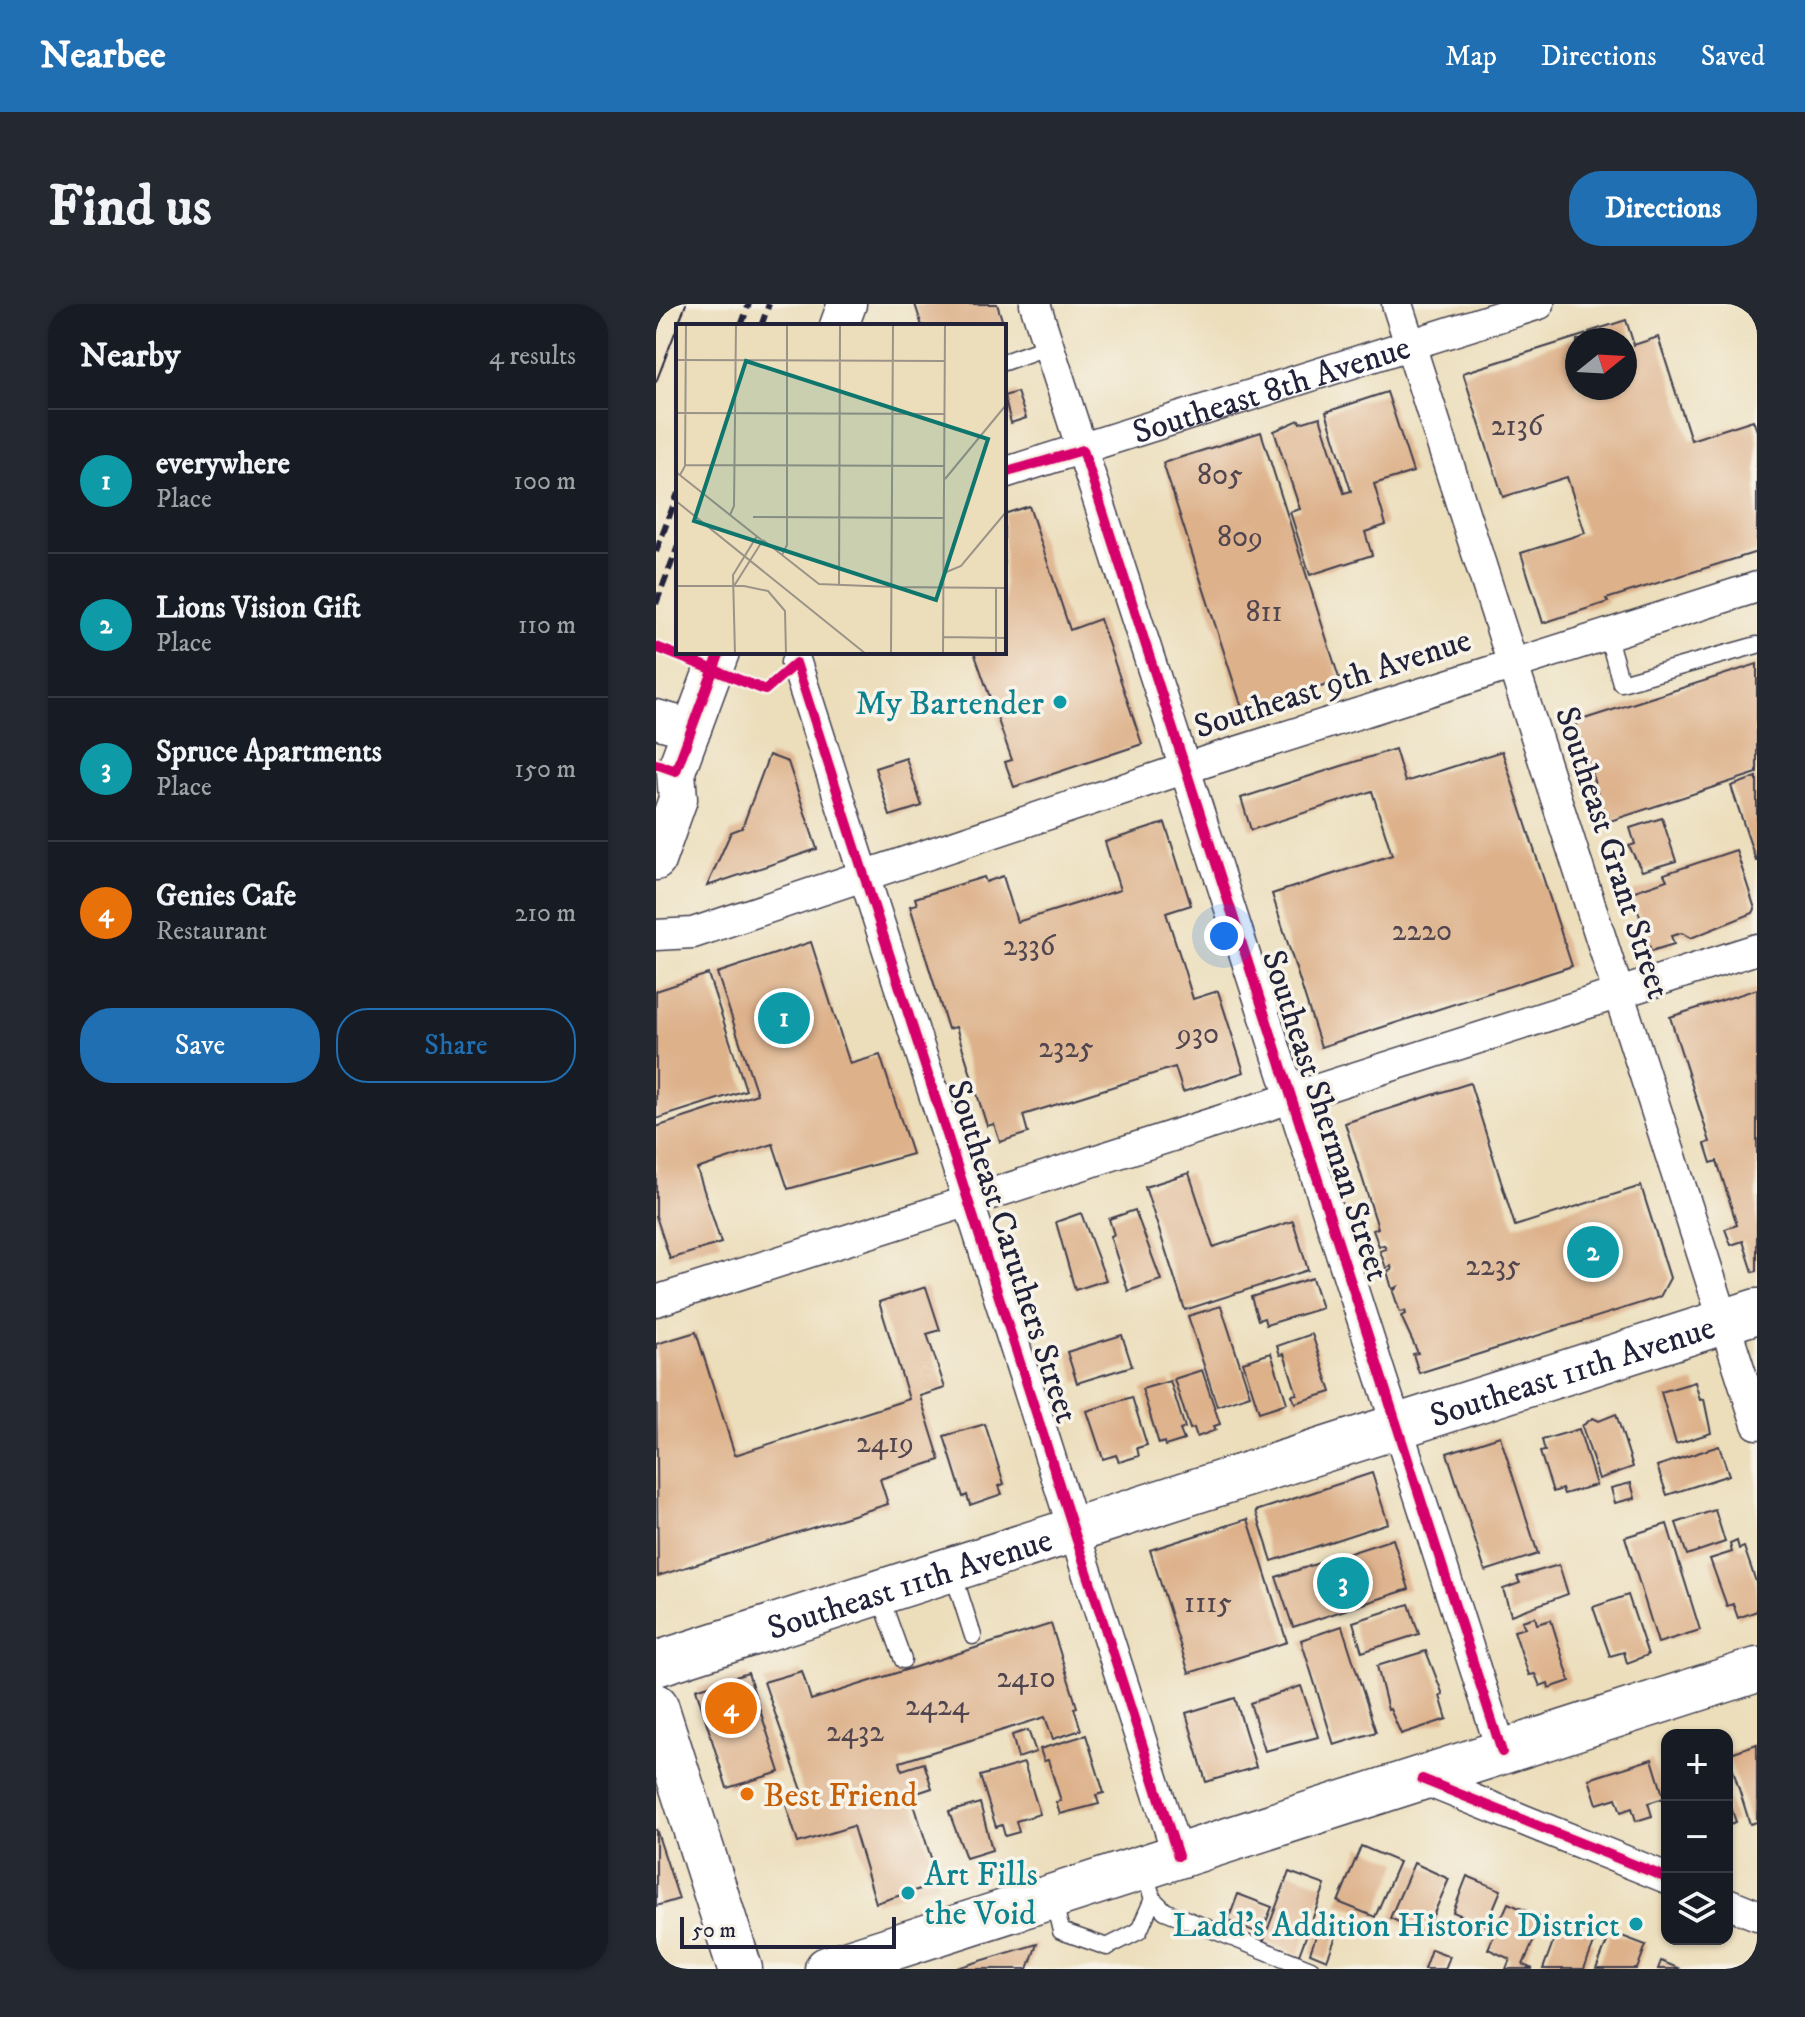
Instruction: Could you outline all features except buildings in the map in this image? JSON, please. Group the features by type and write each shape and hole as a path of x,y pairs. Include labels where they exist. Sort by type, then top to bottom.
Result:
{"main road":[{"name":"Southeast 11th Avenue","path":"656,1664 1741,1316"},
{"path":"834,1968 1053,1896 1158,1874 1422,1779 1757,1670"},
{"path":"656,1706 740,1969"}],"street":[{"path":"840,324 847,304"},
{"name":"Southeast Sherman Street","path":"1035,304 1502,1752"},
{"name":"Southeast Grant Street","path":"1397,304 1619,993 1741,1316 1757,1424"},
{"name":"Southeast 8th Avenue","path":"1006,472 1539,304"},
{"name":"Southeast 9th Avenue","path":"656,935 693,933 1186,768 1607,634 1756,590"},
{"path":"656,861 678,799 663,775 692,729 719,654"},
{"name":"Southeast Caruthers Street","path":"796,663 1074,1528 1158,1874"},
{"path":"656,719 692,729"},
{"path":"656,1301 1757,949"},
{"path":"1422,1779 1661,1876"}],"lane":[{"path":"1006,361 1049,346"},
{"path":"1607,634 1621,683 1757,645"},
{"path":"951,1568 973,1636"},
{"path":"879,1592 903,1660"},
{"path":"1053,1896 1061,1931 1107,1947 1139,1931 1158,1874"},
{"path":"1158,1874 1165,1911 1311,1969"}],"tram line":[{"path":"678,324 686,304"},
{"path":"656,382 676,330"}],"railway":[{"path":"742,324 749,304"},
{"path":"762,324 769,304"},
{"path":"656,552 676,498"},
{"path":"656,604 676,551"}],"cycle path":[{"path":"1006,472 1083,450 1502,1752"},
{"path":"656,647 765,690 796,663 1178,1856"},
{"path":"656,764 676,771 719,654"},
{"path":"1422,1779 1661,1876"}],"place":[{"name":"My Bartender","path":"1060,702"},
{"name":"everywhere","path":"784,1018"},
{"name":"Lions Vision Gift","path":"1593,1252"},
{"name":"Spruce Apartments","path":"1343,1583"},
{"name":"Genies Cafe","path":"731,1708"},
{"name":"Best Friend","path":"747,1794"},
{"name":"Art Fills the Void","path":"908,1893"},
{"name":"Ladd's Addition Historic District","path":"1636,1924"}]}
